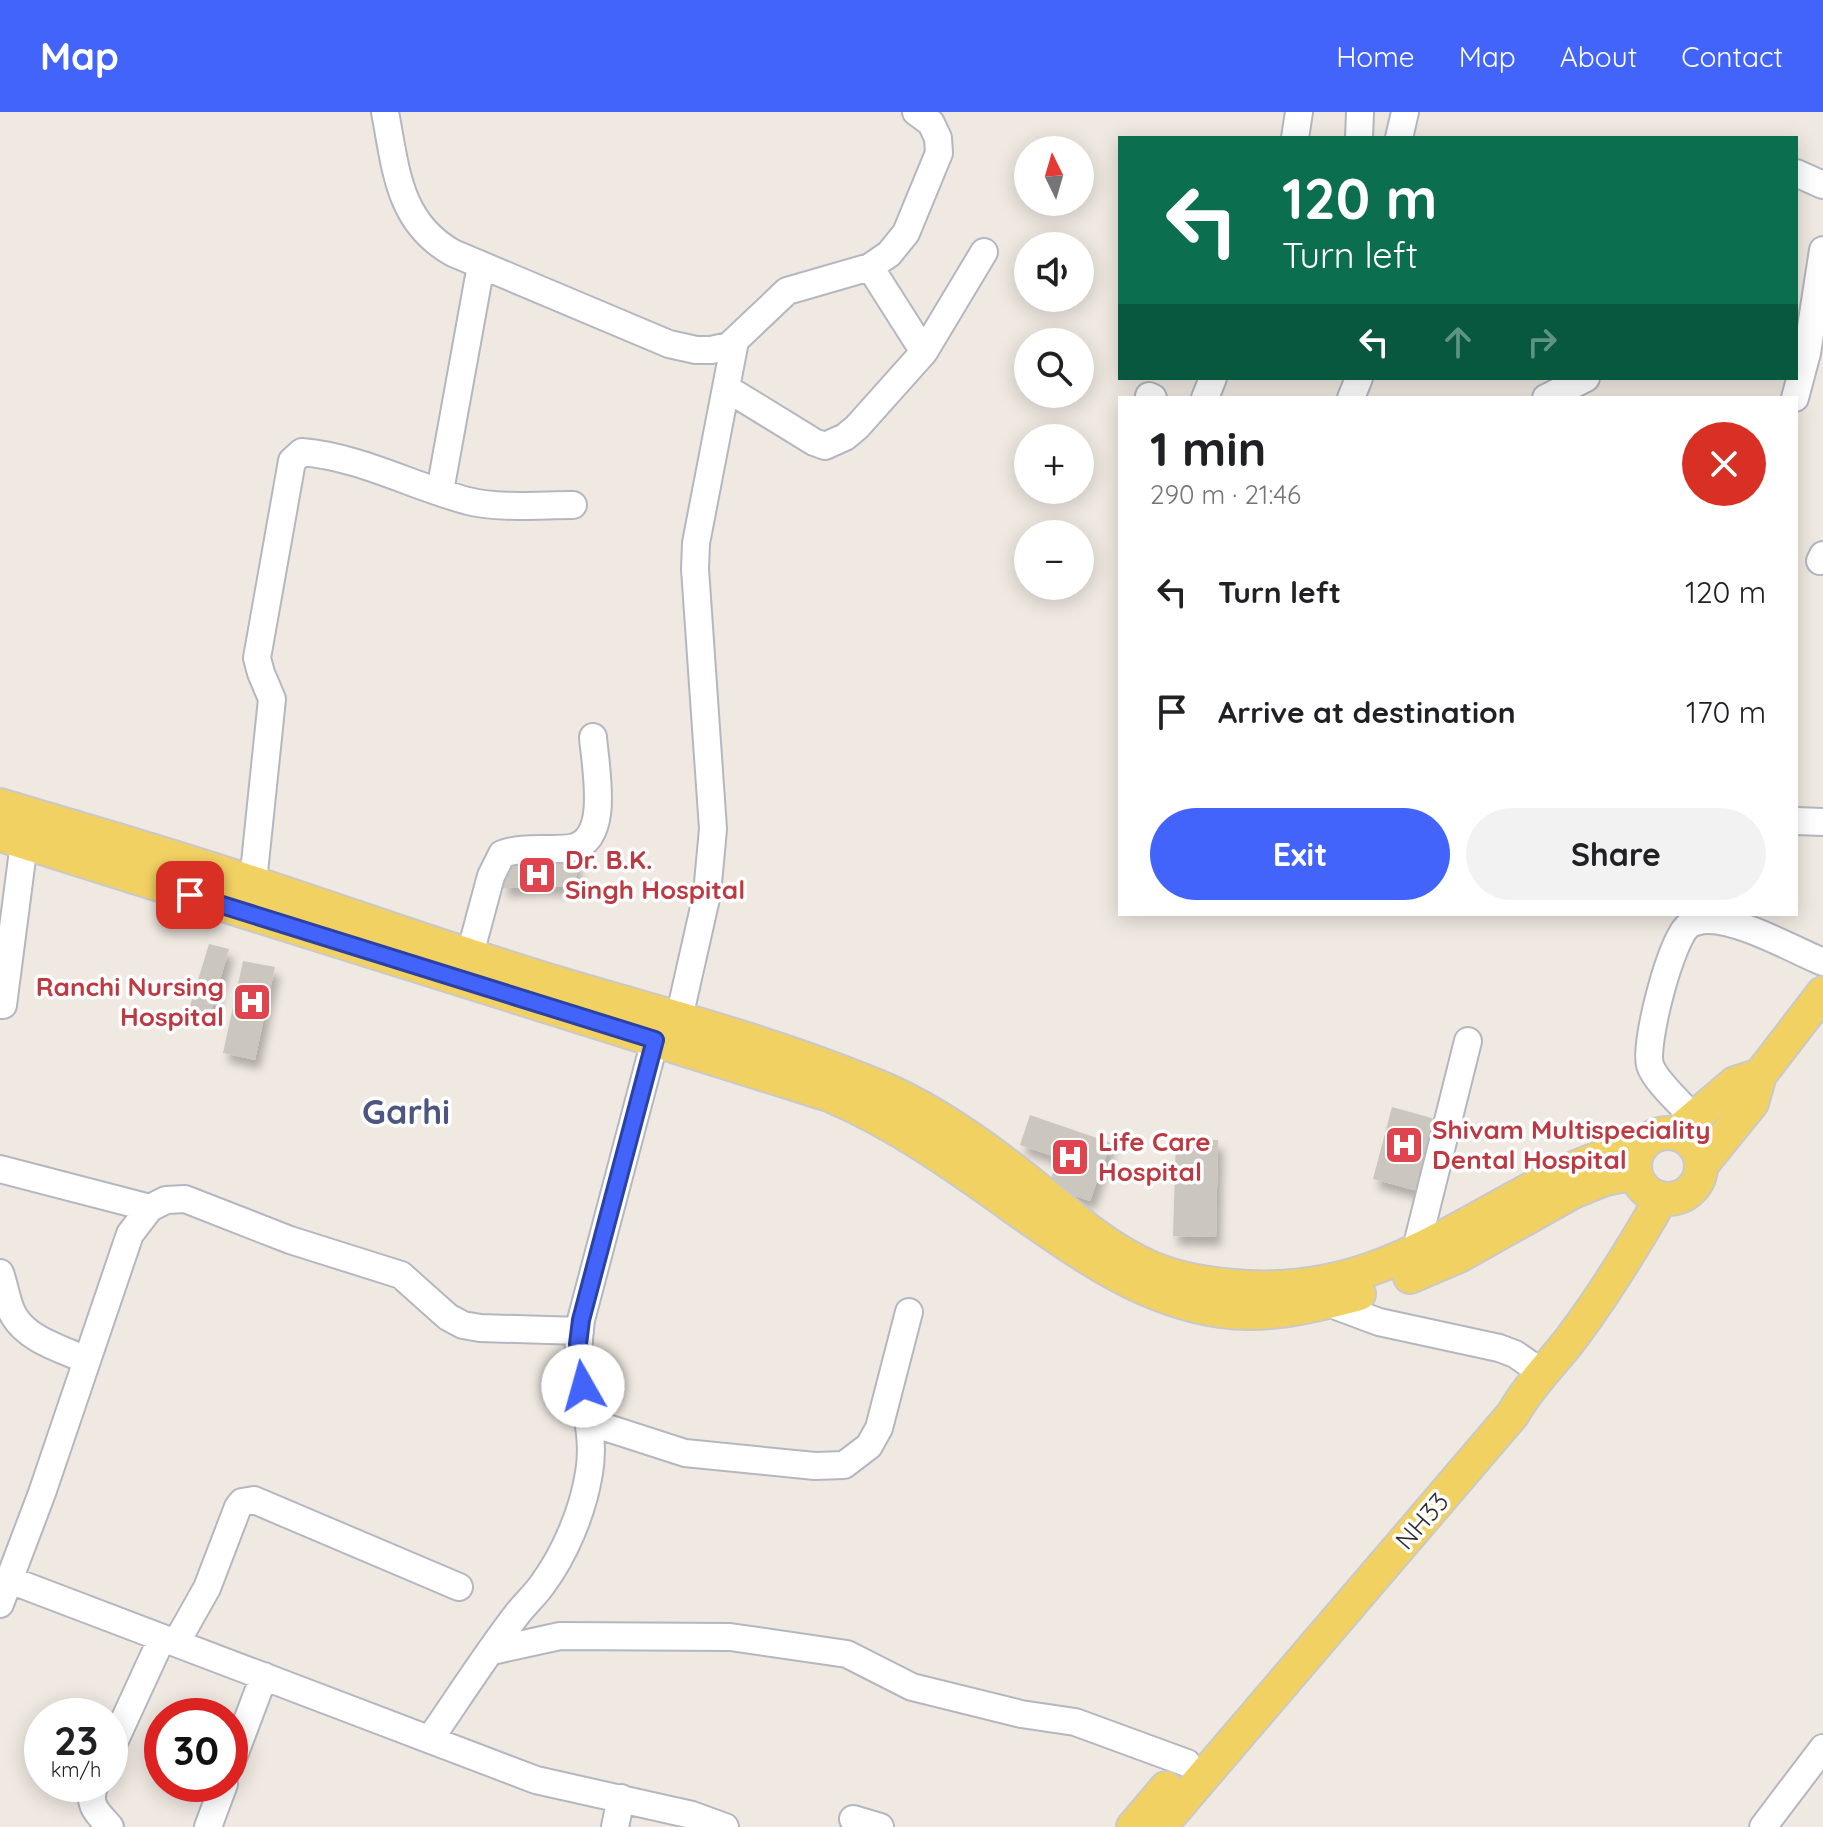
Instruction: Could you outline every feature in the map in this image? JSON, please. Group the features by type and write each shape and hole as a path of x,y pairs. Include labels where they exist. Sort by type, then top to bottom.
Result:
{"main road":[{"path":"0,805 253,882 470,954 808,1059 880,1086 913,1102 1025,1179 1089,1232 1128,1257 1155,1270 1194,1281 1253,1287 1348,1276 1415,1253 1559,1174 1671,1131 1688,1140 1698,1151 1701,1166 1698,1180 1689,1192 1676,1198 1661,1199 1649,1194 1640,1185 1634,1161 1638,1150 1671,1131 1735,1083 1760,1075"},
{"path":"12,839 829,1095 879,1118 949,1162 1083,1256 1148,1291 1222,1312 1252,1313 1328,1303 1395,1283 1459,1256 1573,1192 1605,1179 1635,1173"},
{"path":"1701,1166 1752,1103 1760,1075 1823,993"},
{"name":"NH33","path":"1160,1827 1513,1414 1617,1274 1661,1199"},
{"path":"1133,1827 1498,1402 1535,1382"}],"street":[{"path":"385,112 398,182 407,206 434,243 669,344 696,350 729,346 787,291 870,267 889,254 906,233 939,153 938,138 931,123 916,112"},
{"path":"1295,136 1299,112"},
{"path":"1359,136 1360,112"},
{"path":"1399,136 1405,112"},
{"path":"1798,174 1823,185"},
{"path":"1798,378 1823,250"},
{"path":"726,388 814,442 825,446 845,437 924,352 984,252"},
{"path":"440,491 481,265"},
{"path":"870,267 924,352"},
{"path":"679,1018 704,908 713,829 695,569 696,543 735,341"},
{"path":"1550,396 1582,380"},
{"path":"253,882 272,699 257,658 292,461 302,452 319,453 470,501 573,505"},
{"path":"470,954 491,876 502,854 514,850 572,848 583,845 591,836 597,821 593,737"},
{"path":"1798,821 1823,822"},
{"path":"3,1005 12,839"},
{"path":"1671,1131 1651,1069 1650,1042 1671,960 1679,937 1690,924 1705,920 1723,922 1760,934 1823,962"},
{"path":"430,1739 518,1613 541,1587 566,1543 589,1472 589,1422 579,1366 580,1331 655,1040"},
{"path":"1415,1253 1468,1041"},
{"path":"0,1169 150,1208"},
{"path":"580,1331 463,1325 428,1302 401,1275 290,1240 185,1199 166,1200 150,1208 130,1234 5,1592 169,1640 536,1780 692,1815 725,1827"},
{"path":"0,1273 12,1315 23,1328 44,1342 86,1360"},
{"path":"1328,1303 1379,1322 1507,1351 1535,1382"},
{"path":"589,1422 685,1453 815,1466 844,1465 869,1446 879,1428 909,1312"},
{"path":"128,1717 169,1640 207,1588 238,1507 248,1500 459,1587"},
{"path":"492,1651 560,1636 730,1637 847,1654 912,1687 1021,1714 1075,1722 1187,1763"},
{"path":"248,1718 264,1676"},
{"path":"1763,1827 1823,1748"},
{"path":"615,1827 621,1798"},
{"path":"92,1802 96,1814 110,1827"},
{"path":"208,1827 217,1802"},
{"path":"853,1819 880,1827"}],"building":[{"path":"576,858 577,886 503,888 502,860"},
{"path":"209,944 229,949 211,1012 190,1006"},
{"path":"243,961 275,967 255,1060 223,1053"},
{"path":"1392,1107 1435,1119 1421,1170 1430,1173 1425,1193 1373,1179"},
{"path":"1030,1115 1111,1143 1090,1201 1048,1187 1058,1158 1020,1145"},
{"path":"1176,1139 1218,1140 1216,1237 1173,1236"}],"place":[{"name":"Dr. B.K. Singh Hospital","path":"537,875"},
{"name":"Ranchi Nursing Hospital","path":"252,1002"},
{"name":"Shivam Multispeciality Dental Hospital","path":"1404,1145"},
{"name":"Life Care Hospital","path":"1070,1157"}],"district":[{"name":"Garhi","path":"406,1112"}],"route":[{"path":"190,895 655,1040 581,1320 578,1344 583,1386"}]}
